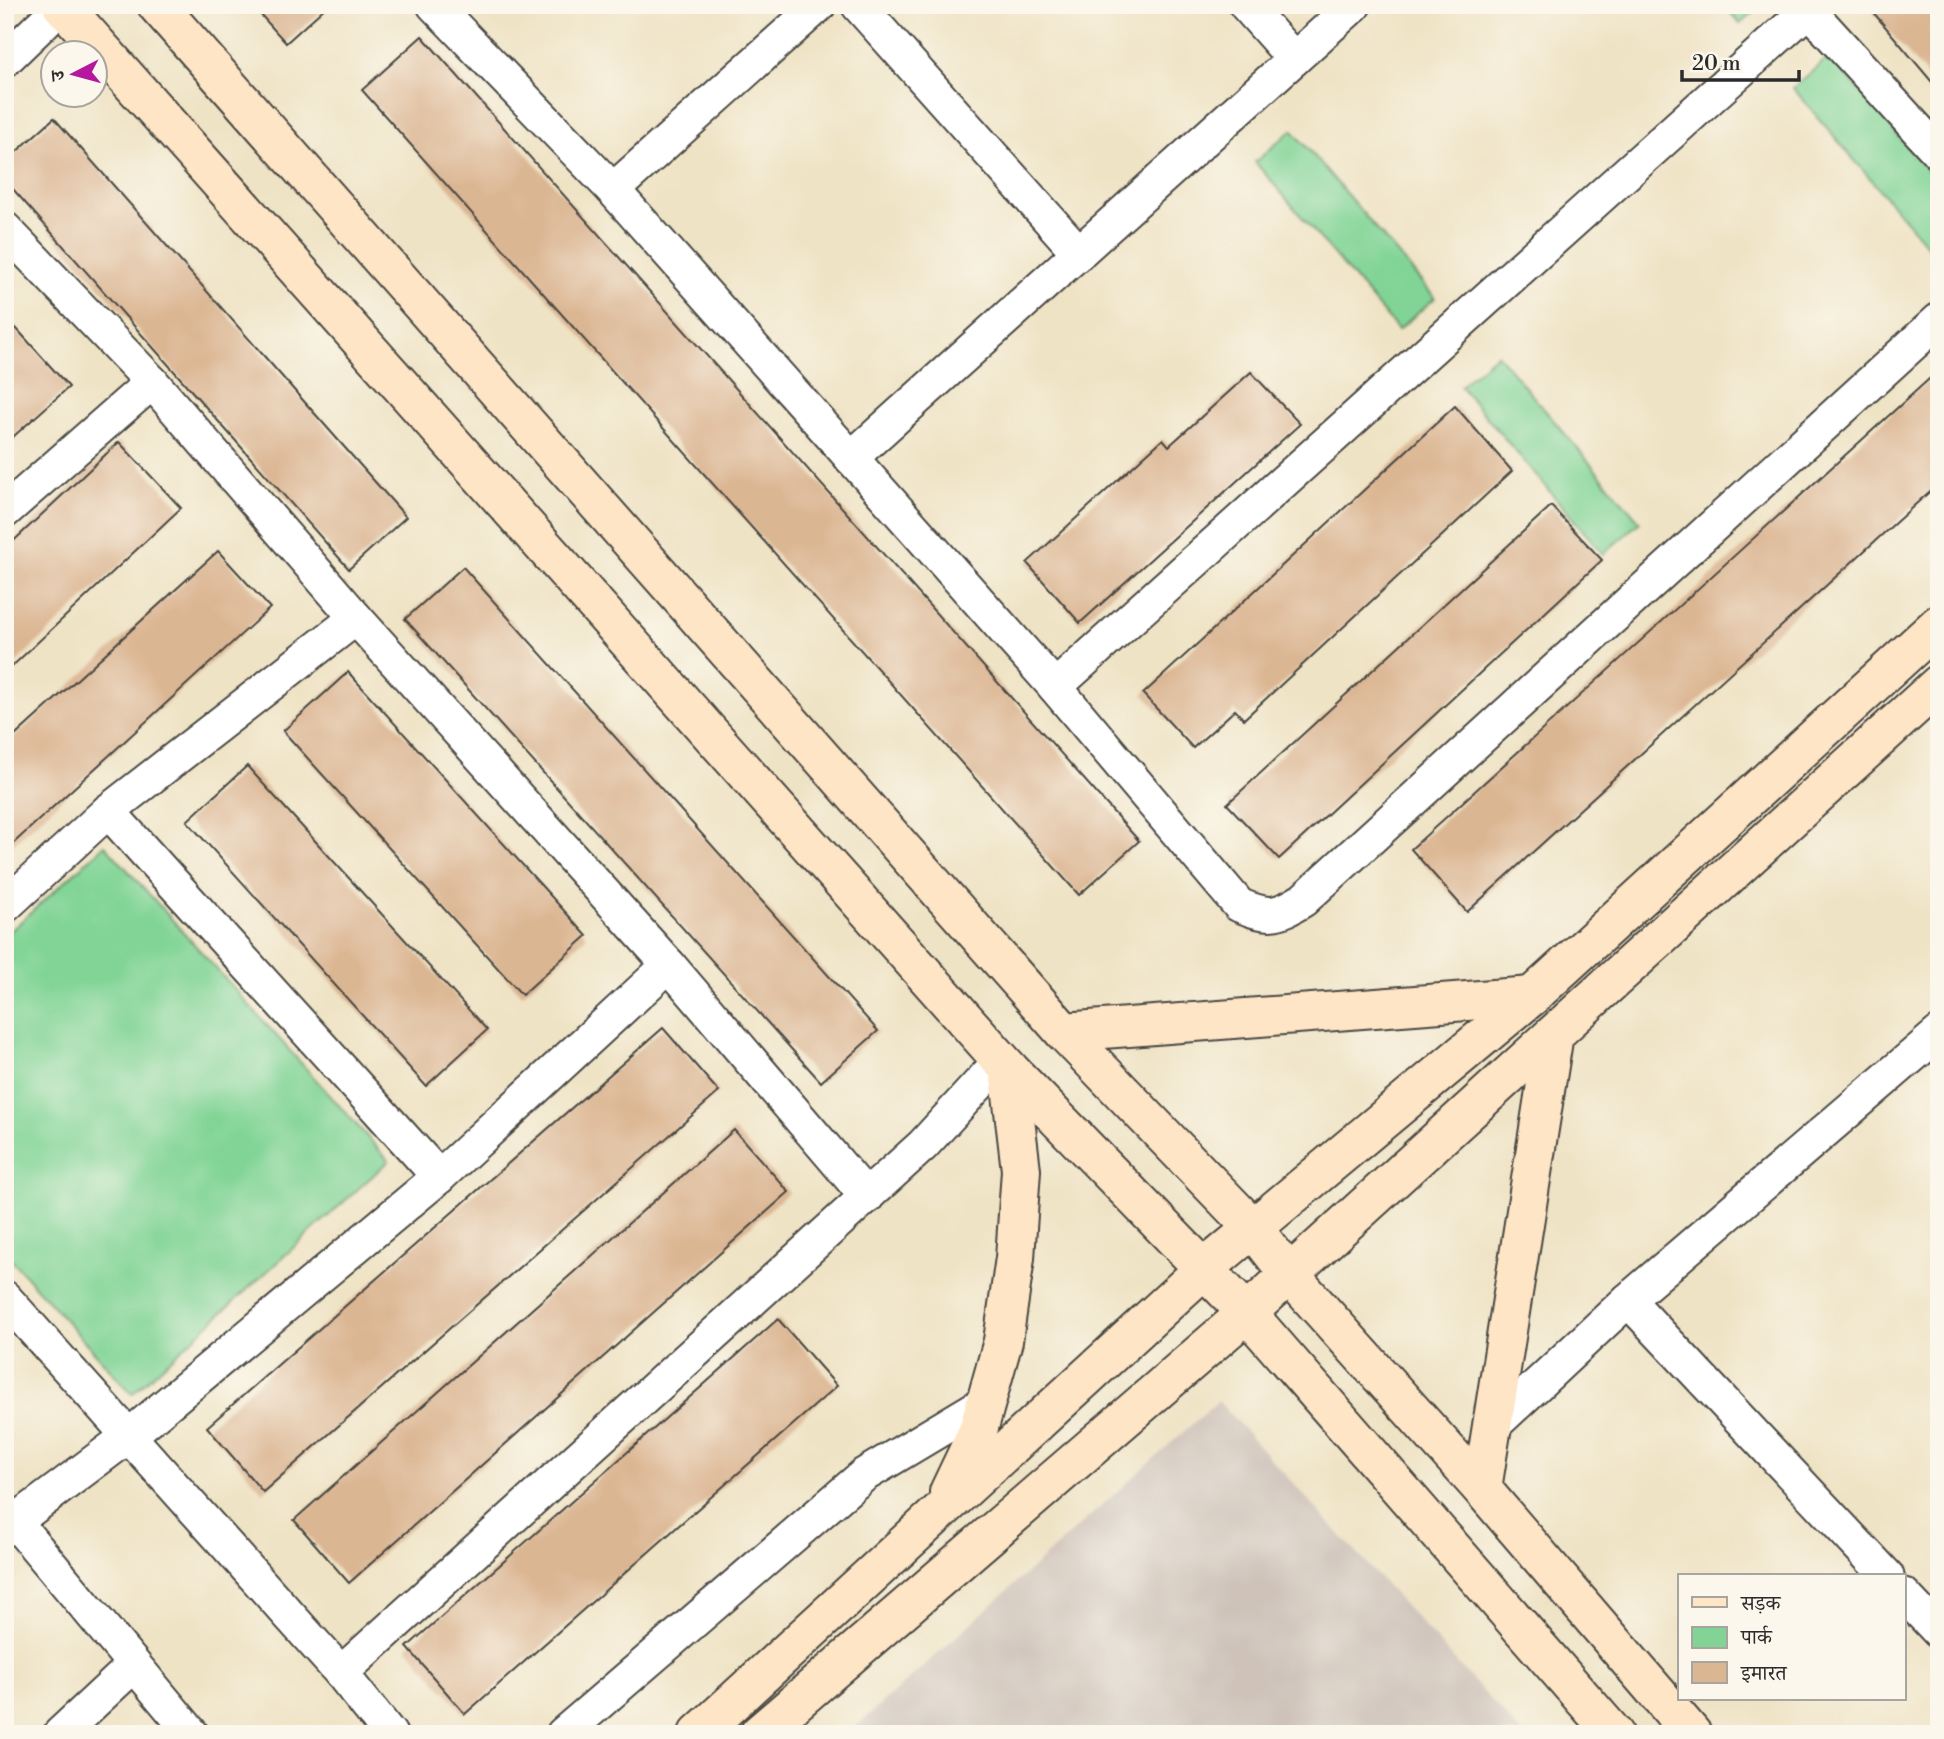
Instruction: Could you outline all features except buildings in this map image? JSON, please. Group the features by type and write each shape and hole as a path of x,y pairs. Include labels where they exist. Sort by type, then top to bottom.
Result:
{"main road":[{"path":"62,5 1005,1064 1247,1313 1614,1734"},
{"path":"157,5 1064,1032 1253,1228 1288,1273 1482,1489 1692,1734"},
{"path":"698,1734 1204,1269 1532,996 1939,624"},
{"path":"759,1734 1247,1313 1939,684"},
{"path":"1064,1032 1532,996"},
{"path":"1482,1489 1554,1034"},
{"path":"940,1509 978,1431 1003,1341 1015,1258 1021,1170 1005,1064"}],"street":[{"path":"5,60 62,5"},
{"path":"434,5 613,190 1055,687 1239,905 1262,915 1282,913 1303,900 1939,320"},
{"path":"613,190 819,5"},
{"path":"858,5 1079,253"},
{"path":"1246,5 1294,59"},
{"path":"851,458 1354,5"},
{"path":"1055,687 1806,8 1939,153"},
{"path":"5,229 152,382 356,618 668,965 867,1197"},
{"path":"5,511 152,382"},
{"path":"5,906 108,811 356,618"},
{"path":"108,811 439,1177"},
{"path":"191,1734 10,1525 130,1435 439,1177 668,965"},
{"path":"1492,1427 1628,1300 1934,1047"},
{"path":"341,1673 867,1197 1005,1064"},
{"path":"5,1298 341,1673 390,1734"},
{"path":"1628,1300 1884,1574"},
{"path":"563,1734 864,1475 986,1402"},
{"path":"1906,1597 1939,1632"},
{"path":"60,1734 133,1666"}],"shaded area":[{"path":"1218,1401 1522,1734 848,1734"}],"green space":[{"path":"1724,5 1762,5 1740,24"},
{"path":"1830,56 1939,184 1939,253 1936,256 1793,88"},
{"path":"1292,130 1435,298 1398,330 1255,162"},
{"path":"1497,354 1640,522 1603,554 1460,386"},
{"path":"105,845 389,1161 132,1394 5,1253 5,936"}]}
